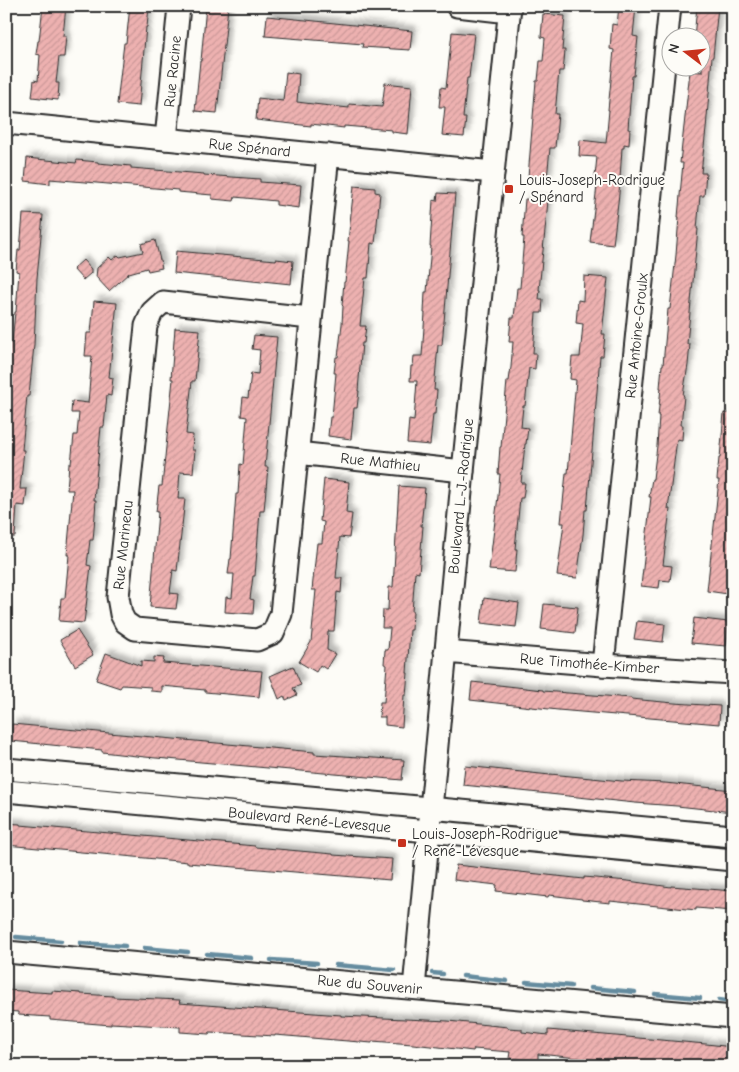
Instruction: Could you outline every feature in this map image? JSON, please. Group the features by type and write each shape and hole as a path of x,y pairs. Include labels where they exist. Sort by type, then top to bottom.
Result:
{"street":[{"name":"Rue Racine","path":"166,139 179,6"},
{"path":"458,6 510,9"},
{"name":"Rue Antoine-Groulx","path":"604,665 670,6"},
{"name":"Boulevard L.-J.-Rodrigue","path":"414,988 445,652 510,9"},
{"name":"Rue Spénard","path":"6,123 493,172"},
{"name":"Rue Marineau","path":"310,318 162,302 152,312 146,326 118,597 121,614 125,622 135,629 257,640 273,634 281,614 328,155"},
{"name":"Rue Mathieu","path":"297,453 463,471"},
{"name":"Rue Timothée-Kimber","path":"445,652 733,673"},
{"name":"Boulevard René-Levesque","path":"6,769 733,836"},
{"name":"Boulevard René-Levesque","path":"6,792 733,860"},
{"name":"Rue du Souvenir","path":"6,952 733,1017"}],"building":[{"path":"43,6 66,6 63,36 66,36 64,57 59,57 56,83 59,83 58,100 32,97 34,80 38,81 40,55 36,54"},
{"path":"130,6 149,7 139,106 117,104"},
{"path":"206,6 228,7 217,113 195,111"},
{"path":"619,6 636,6 633,36 638,37 634,76 632,76 628,129 630,129 629,145 624,144 624,148 622,148 613,245 590,242 597,186 594,186 597,157 579,156 580,140 606,143 614,50 610,49 612,24 617,25"},
{"path":"697,6 718,6 713,57 712,28 695,28"},
{"path":"543,14 565,16 562,50 565,50 564,62 563,71 559,71 555,114 558,114 555,148 550,148 547,179 528,177 536,81 538,81 540,61 543,61 545,38 541,37"},
{"path":"267,16 412,31 410,50 362,47 363,44 265,36"},
{"path":"452,32 474,34 463,118 466,118 464,137 442,135 445,107 439,107 441,87 446,88"},
{"path":"286,72 299,74 297,102 349,108 349,104 382,107 385,83 412,86 408,134 392,132 392,130 344,126 344,128 311,124 311,126 256,120 258,98 283,101"},
{"path":"689,78 710,78 701,173 706,173 704,196 700,196 697,229 687,344 690,344 683,395 682,440 677,439 663,565 672,566 670,581 660,580 659,588 641,586 651,497 649,497 657,446 662,365 676,255 683,163 680,163"},
{"path":"27,158 76,163 77,160 98,162 131,166 131,168 260,179 260,182 301,185 299,208 276,205 276,201 235,197 234,201 212,199 212,195 178,192 178,190 50,179 50,184 25,181"},
{"path":"354,186 375,188 375,192 380,193 375,244 371,243 368,278 365,278 360,326 366,326 364,343 362,343 357,408 354,408 351,439 328,436 330,417 332,417 336,357 338,357 342,324 344,282"},
{"path":"438,193 455,194 442,345 438,345 434,390 437,390 430,445 407,443 409,420 414,421 417,381 410,381 411,366 413,366 414,356 422,356 425,292 427,292 431,246 433,200 437,201"},
{"path":"525,199 548,201 539,290 539,299 543,299 542,313 536,313 533,353 536,353 535,369 529,368 521,427 528,428 521,483 525,483 523,498 520,498 515,549 517,549 515,572 489,570 498,496 500,447 507,381 509,381 511,367 513,342 509,342 511,318 514,318 517,288 520,288"},
{"path":"23,214 43,215 37,278 34,345 22,450 24,450 20,489 27,489 25,506 17,505 15,537 6,537 6,375 16,312 19,272 16,271"},
{"path":"155,240 162,268 148,271 147,268 129,273 109,291 96,277 97,268 109,257 112,260 118,255 120,257 143,252 141,244"},
{"path":"176,251 293,261 291,284 174,273"},
{"path":"83,260 91,269 91,273 83,280 73,269"},
{"path":"584,276 608,278 602,334 605,334 603,356 600,356 587,510 585,510 577,578 557,576 564,523 561,523 566,473 568,473 576,380 570,379 572,357 580,357 583,324 576,323 578,300 583,301"},
{"path":"94,301 117,303 109,377 113,378 111,396 107,395 104,427 101,427 94,500 96,500 93,540 90,540 87,565 91,566 84,623 59,621 61,598 65,598 69,555 67,555 73,490 67,490 69,464 71,464 74,435 77,435 79,413 71,413 72,401 88,403 92,356 85,356 87,333 91,333"},
{"path":"175,328 200,330 195,381 192,381 186,434 193,435 192,450 195,450 193,473 180,472 178,499 185,499 177,571 173,570 170,593 178,594 176,609 150,607 158,512 156,512 159,486 162,486 173,379 171,379"},
{"path":"254,335 277,337 265,467 268,467 264,511 260,511 255,576 253,576 250,599 254,600 253,614 225,612 226,597 232,598 234,574 228,574 240,464 243,465 247,417 241,416 243,397 248,398 251,373 258,374 260,350 252,349"},
{"path":"724,413 733,413 733,546 728,594 707,591"},
{"path":"324,479 349,482 346,513 352,514 349,538 340,537 336,578 342,578 341,593 337,592 334,631 328,631 327,650 335,654 326,669 320,665 316,672 299,662 311,642 316,590 312,590 317,543 322,543 324,522 320,521"},
{"path":"399,486 425,488 419,573 415,572 412,630 410,630 408,673 406,695 404,695 402,727 385,725 385,717 379,717 380,702 384,702 387,665 384,664 385,650 388,650 390,628 382,628 383,610 388,610 389,587 393,587"},
{"path":"484,598 519,603 516,627 481,623"},
{"path":"544,604 578,607 575,633 541,629"},
{"path":"694,618 728,622 726,646 691,643"},
{"path":"637,621 665,624 663,642 634,639"},
{"path":"77,630 93,655 75,666 60,640"},
{"path":"106,653 141,666 141,661 154,662 154,657 164,658 163,663 262,671 259,697 162,686 162,692 151,691 151,687 122,685 120,688 96,680"},
{"path":"293,666 301,685 293,688 297,695 286,700 284,696 279,699 270,676"},
{"path":"472,682 543,691 720,706 719,724 558,710 470,700"},
{"path":"12,724 314,752 314,754 404,760 402,780 145,757 102,752 102,750 11,741"},
{"path":"465,766 733,790 733,812 463,785"},
{"path":"6,823 392,859 390,880 6,845"},
{"path":"456,865 584,879 584,877 671,887 733,891 733,911 696,908 696,910 610,901 610,903 549,895 548,897 496,891 497,885 454,880"},
{"path":"6,990 52,993 52,991 113,997 180,1000 179,1003 341,1016 448,1021 508,1027 522,1029 522,1032 548,1035 548,1030 706,1044 733,1047 733,1066 660,1066 538,1054 538,1061 509,1058 510,1052 474,1049 473,1051 413,1044 372,1041 372,1043 275,1035 180,1032 180,1027 111,1023 111,1025 50,1020 50,1017 18,1015 18,1012 6,1011"}],"waterway":[{"path":"16,937 61,941"},
{"path":"80,943 125,946"},
{"path":"144,948 188,952"},
{"path":"207,954 252,958"},
{"path":"271,960 317,963"},
{"path":"336,965 394,970"},
{"path":"432,973 443,974"},
{"path":"463,976 507,981"},
{"path":"526,982 571,986"},
{"path":"590,988 635,992"},
{"path":"655,994 700,998"},
{"path":"719,1000 733,1002"}],"place":[{"name":"Louis-Joseph-Rodrigue / Spénard","path":"509,189"},
{"name":"Louis-Joseph-Rodrigue / René-Lévesque","path":"402,843"}]}
